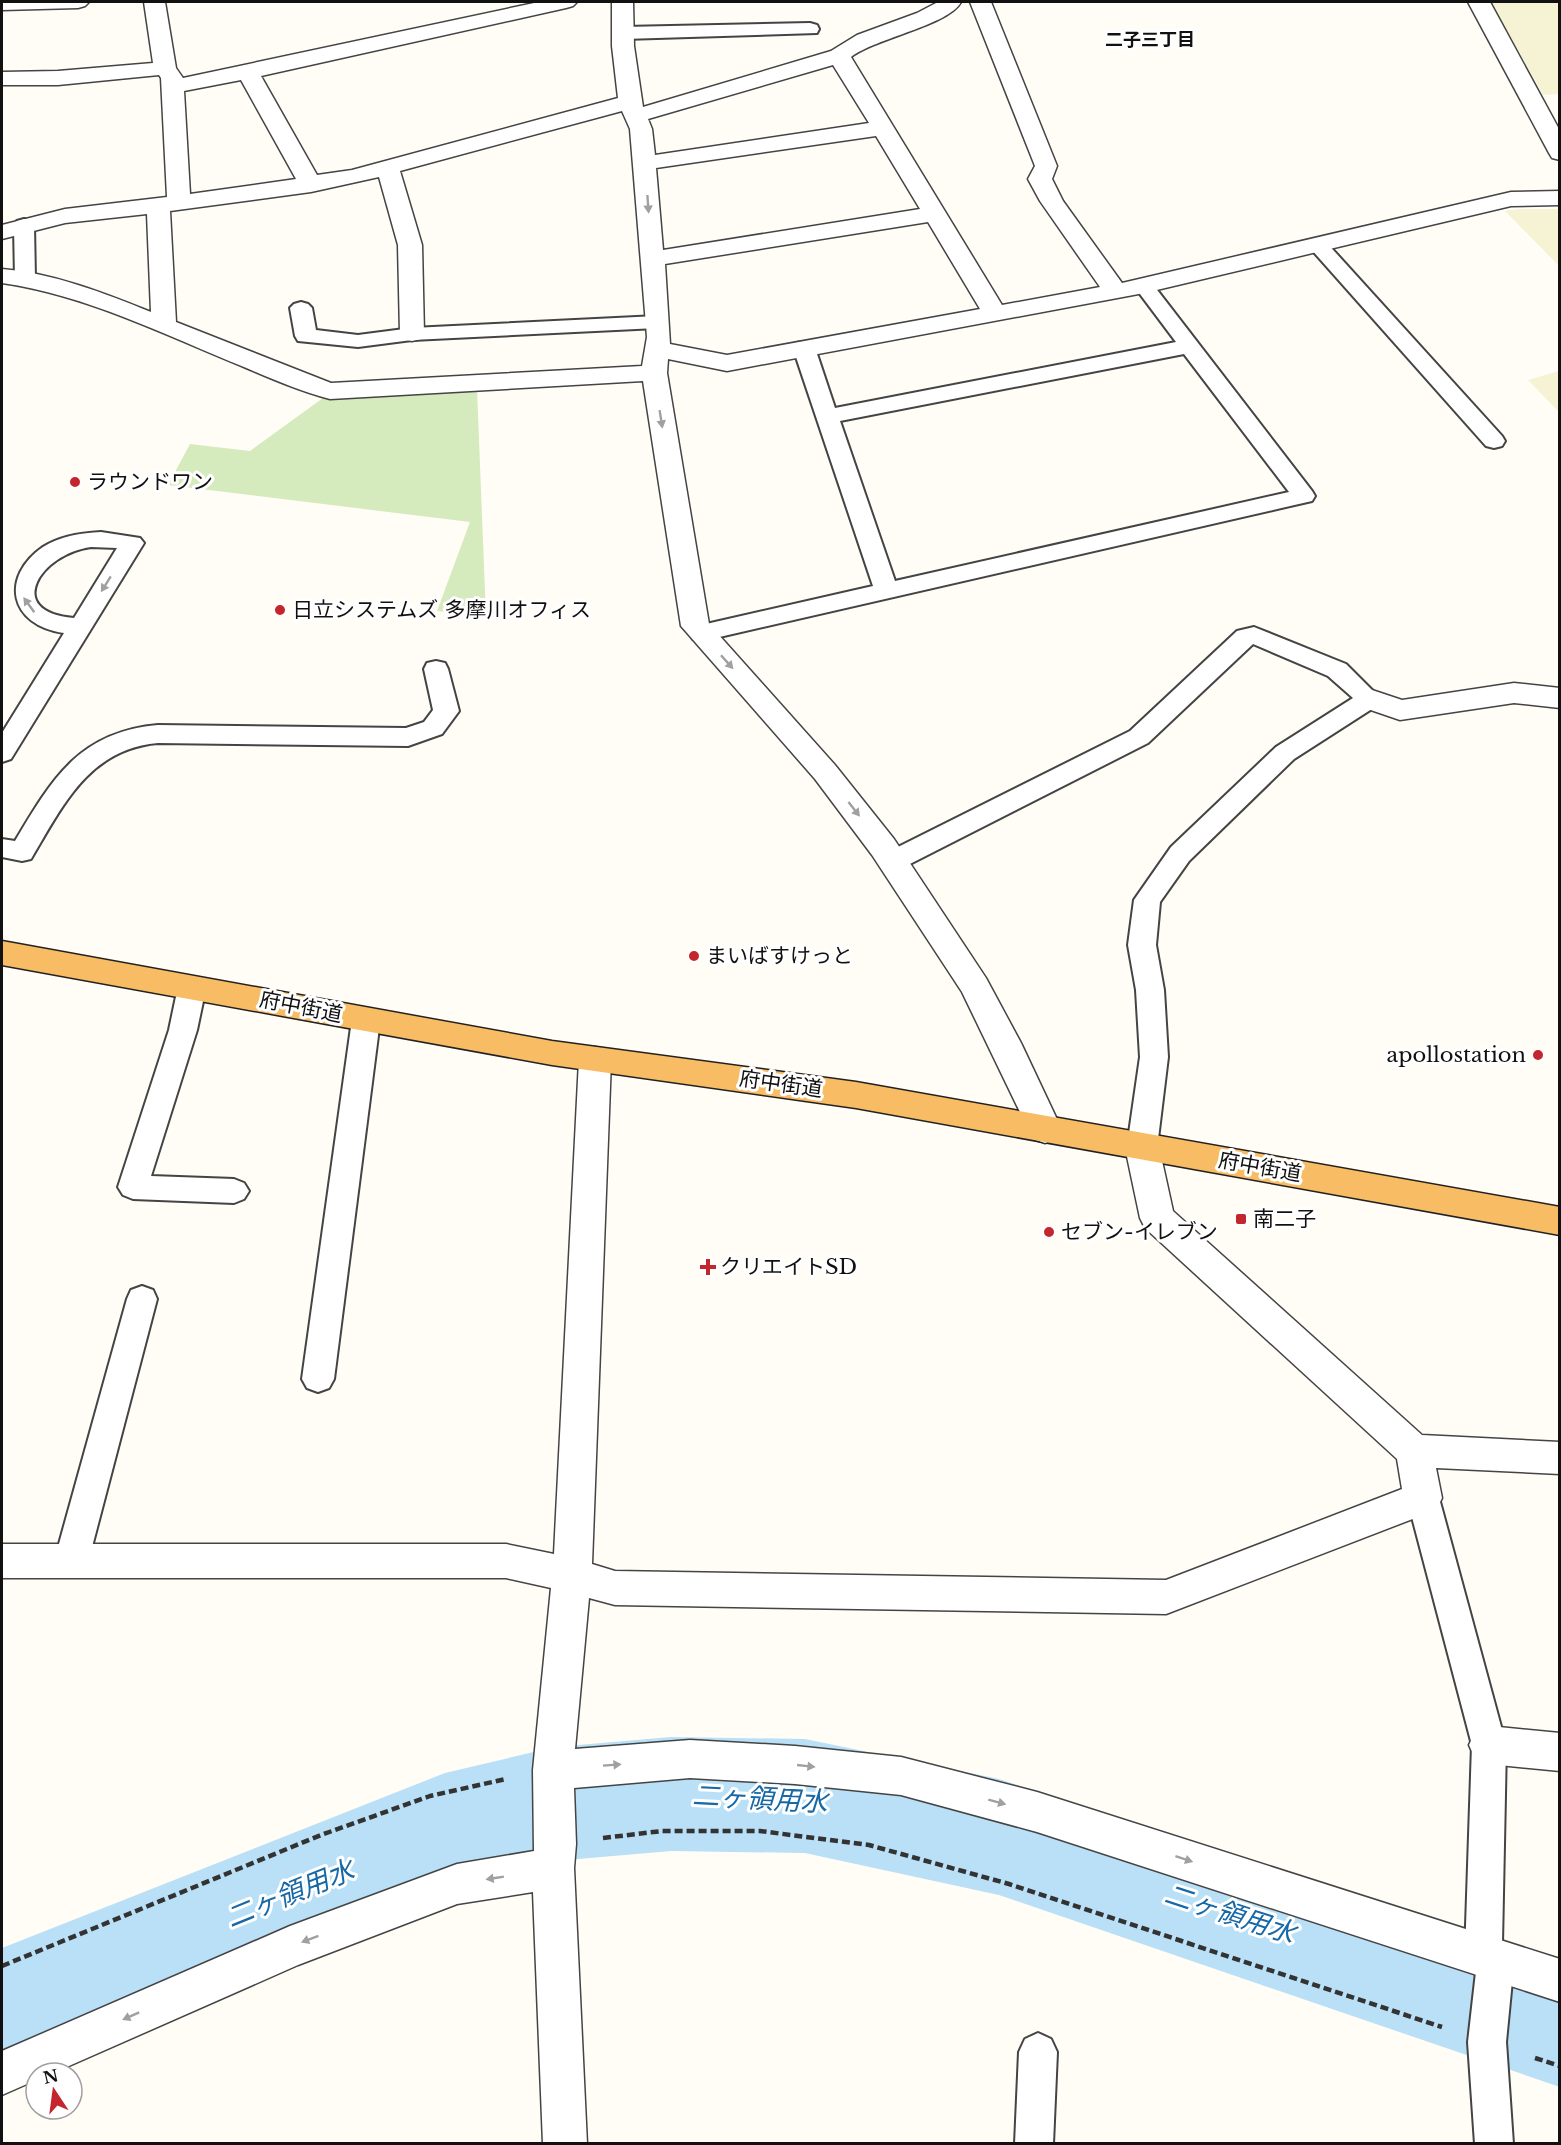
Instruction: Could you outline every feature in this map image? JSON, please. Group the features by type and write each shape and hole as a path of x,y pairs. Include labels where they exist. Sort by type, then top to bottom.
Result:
{"highway":[{"name":"府中街道","path":"2,953 595,1060 856,1095 1560,1221"}],"street":[{"path":"2,4 78,2"},
{"path":"154,2 169,77 169,204 164,327"},
{"path":"2,79 169,77 248,72 567,2"},
{"path":"622,2 623,46 633,109 641,129 645,163 656,348 695,626 825,772 893,861 975,986 1005,1043 1045,1130"},
{"path":"2,232 65,216 311,185 633,109 839,56 849,47 912,24 951,2"},
{"path":"980,2 1046,166 1040,179 1052,201 1115,291"},
{"path":"1479,2 1560,153"},
{"path":"839,56 995,313"},
{"path":"248,72 311,185"},
{"path":"645,163 883,128"},
{"path":"388,168 410,245 412,334"},
{"path":"13,278 115,306 304,383 330,391 656,348 727,363 1144,286 1510,199 1560,198"},
{"path":"652,259 936,214"},
{"path":"1369,699 1400,710 1514,693 1560,698"},
{"path":"565,2144 553,1778 572,1575 586,1204 595,1060"},
{"path":"2,1562 506,1561 572,1575 615,1588 1166,1597 1423,1498 1414,1451 1157,1218 1142,1147"},
{"path":"1414,1451 1560,1458"},
{"path":"1489,1745 1560,1752"},
{"path":"553,1778 690,1759 795,1764 901,1776 1037,1812 1491,1964 1560,1981"},
{"path":"2,2073 290,1947 457,1884 554,1856"}],"lane":[{"path":"624,33 810,29"},
{"path":"13,278 24,225"},
{"path":"1318,245 1494,441"},
{"path":"702,633 1304,496 1144,286"},
{"path":"301,308 306,336 358,341 412,334 656,348"},
{"path":"826,417 1191,346"},
{"path":"804,348 886,591"},
{"path":"2,753 132,543 113,539 92,539 70,543 51,552 36,563 25,576 22,588 24,600 32,611 44,619 80,626"},
{"path":"893,861 1139,737 1246,637 1254,635 1337,670 1369,699 1285,753 1180,854 1147,900 1142,945 1150,990 1155,1057 1142,1147"},
{"path":"2,848 22,852 69,775 95,754 128,738 158,734 408,737 433,728 446,711 436,669"},
{"path":"192,987 183,1030 133,1187 234,1191"},
{"path":"318,1379 366,1020"},
{"path":"71,1562 142,1299"},
{"path":"1423,1498 1489,1745 1491,1964 1487,2037 1494,2144"},
{"path":"1034,2144 1038,2052"}],"path":[{"path":"2,1966 321,1835 430,1797 553,1778"},
{"path":"554,1856 662,1831 760,1831 869,1845 1020,1888 1487,2037 1560,2066"}],"shaded area":[{"path":"1491,2 1559,2 1559,94 1543,95"},
{"path":"1559,209 1559,266 1505,211"},
{"path":"1560,371 1559,412 1528,380"}],"green space":[{"path":"477,389 486,617 437,611 470,522 168,485 190,444 250,451 323,398"}],"waterway":[{"name":"二ヶ領用水","path":"2,2011 445,1831 555,1804 671,1794 805,1796 999,1837 1560,2024"}],"place":[{"name":"ラウンドワン","path":"75,482"},
{"name":"日立システムズ 多摩川オフィス","path":"280,610"},
{"name":"まいばすけっと","path":"694,956"},
{"name":"apollostation","path":"1538,1055"},
{"name":"南二子","path":"1241,1219"},
{"name":"セブン-イレブン","path":"1049,1232"},
{"name":"クリエイトSD","path":"708,1267"}],"district":[{"name":"二子三丁目","path":"1150,40"}]}
